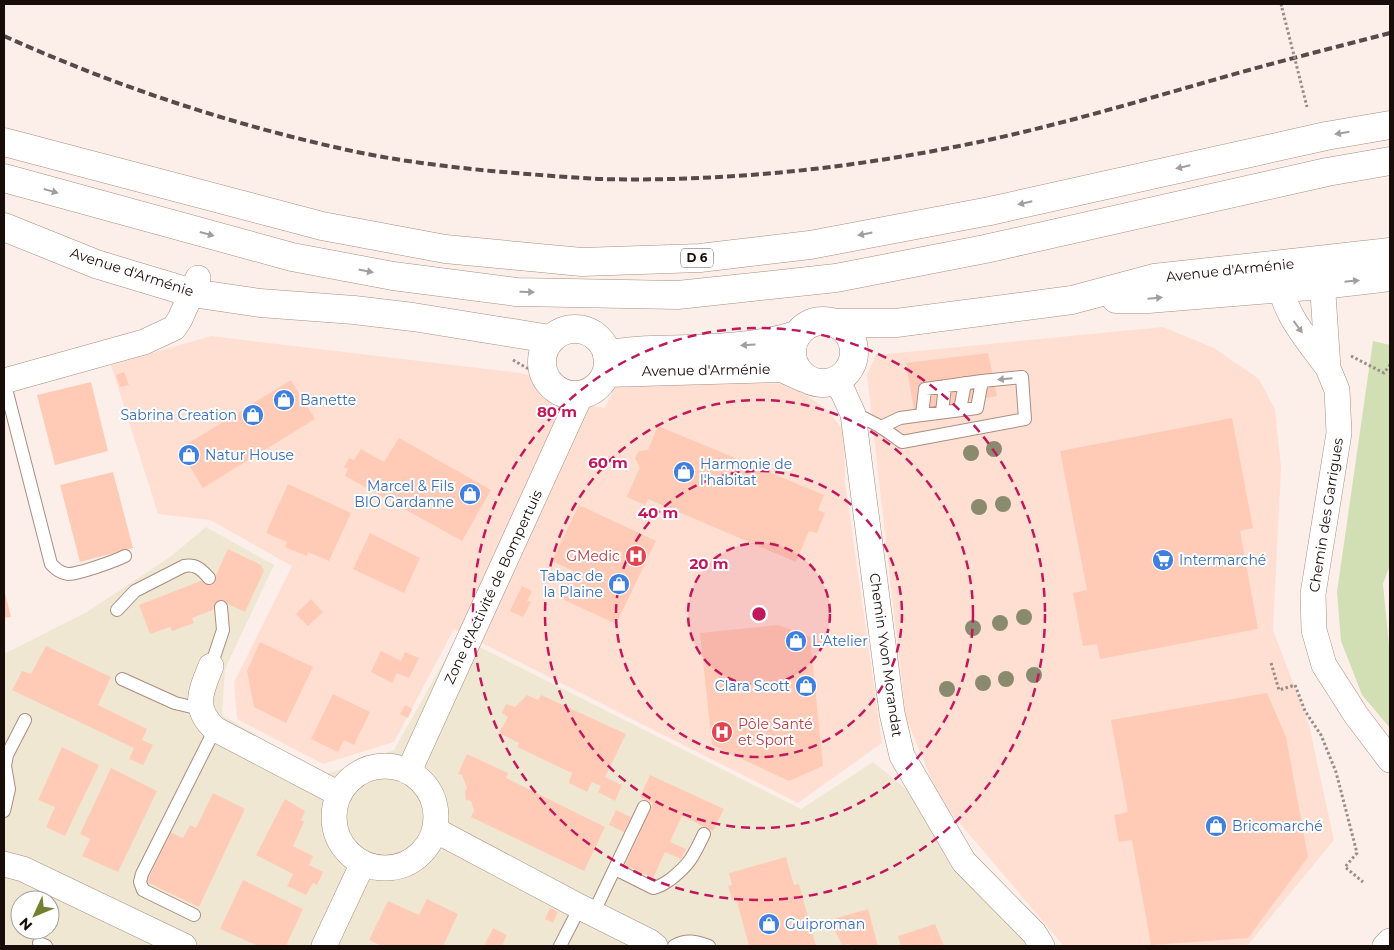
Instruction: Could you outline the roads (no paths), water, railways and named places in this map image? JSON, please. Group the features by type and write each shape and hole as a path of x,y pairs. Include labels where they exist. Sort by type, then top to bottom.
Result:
{"main road":[{"name":"D 6","path":"4,142 322,226 445,249 582,262 700,258 810,245 990,211 1326,136 1390,125"},
{"path":"4,178 292,257 393,276 516,292 678,295 836,278 985,249 1327,172 1390,161"},
{"name":"Avenue d'Arménie","path":"4,226 96,264 195,286 260,303 354,310 432,320 550,339"},
{"name":"Avenue d'Arménie","path":"1321,272 1390,252"},
{"name":"Avenue d'Arménie","path":"834,323 896,323 1072,300 1148,299 1278,276 1321,272 1390,277"},
{"name":"Avenue d'Arménie","path":"432,320 512,347 545,373"},
{"path":"826,321 834,323 844,329 854,347 854,357 850,368 844,376 824,384 804,378 797,371 791,353 796,335 809,324 826,321"},
{"name":"Avenue d'Arménie","path":"854,357 869,340 896,323"},
{"path":"569,329 580,329 590,332 598,338 607,364 598,386 578,399 554,387 545,373 544,349 550,339 559,333 569,329"},
{"name":"Avenue d'Arménie","path":"607,364 625,351 759,344 774,342 796,335"},
{"name":"Avenue d'Arménie","path":"607,364 782,368 804,378"}],"street":[{"name":"Chemin des Garrigues","path":"1321,272 1337,360 1339,433 1313,594 1314,630 1324,665 1356,715 1390,760"},
{"name":"Chemin des Garrigues","path":"1278,276 1290,317 1337,360"},
{"path":"4,381 157,337 174,328 195,286"},
{"name":"Chemin Yvon Morandat","path":"835,381 843,392 853,414 892,712 902,756 964,862 1034,933 1042,946"},
{"name":"Zone d'Activité de Bompertuis","path":"409,771 578,399"},
{"path":"211,666 201,693 200,708 207,722 215,729 339,794"},
{"path":"377,766 393,766 409,771 422,782 432,796 436,813 435,830 429,843 419,855 407,863 393,867 378,868 364,863 350,854 340,841 334,826 334,809 339,794 348,780 361,771 377,766"},
{"path":"435,830 655,946"},
{"path":"324,946 364,863"},
{"path":"4,864 23,870 151,935 184,946"},
{"path":"1385,946 1390,941"}],"lane":[{"path":"853,414 873,421 902,442 1026,419 1022,377 925,389 922,415"},
{"path":"4,381 52,564 58,572 69,574 114,562 125,556"},
{"path":"881,426 900,418 977,408 982,381"},
{"path":"960,410 964,384"},
{"path":"942,412 945,386"},
{"path":"117,610 135,591 184,566 191,565 200,568 209,578"},
{"path":"211,666 223,630 220,607"},
{"path":"122,678 175,703 200,708"},
{"path":"4,810 9,789 5,766 7,755 25,720"},
{"path":"194,915 143,890 140,882 142,874 215,729"},
{"path":"560,946 615,869 644,807"},
{"path":"615,869 653,888 659,887 686,867 704,834"},
{"path":"674,946 683,941 697,942 709,946"}],"railway":[{"path":"4,36 86,71 171,101 213,115 343,149 417,162 491,171 598,179 643,179 777,173 866,162 954,147 1059,123 1251,69 1390,33"}],"place":[{"name":"Banette","path":"284,400"},
{"name":"Sabrina Creation","path":"253,415"},
{"name":"Natur House","path":"189,455"},
{"name":"Harmonie de l'habitat","path":"684,472"},
{"name":"Marcel & Fils BIO Gardanne","path":"470,494"},
{"name":"GMedic","path":"636,556"},
{"name":"Intermarché","path":"1163,560"},
{"name":"Tabac de la Plaine","path":"619,584"},
{"name":"L'Atelier","path":"796,641"},
{"name":"Clara Scott","path":"806,686"},
{"name":"Pôle Santé et Sport","path":"722,732"},
{"name":"Bricomarché","path":"1216,826"},
{"name":"Guiproman","path":"769,924"}]}
